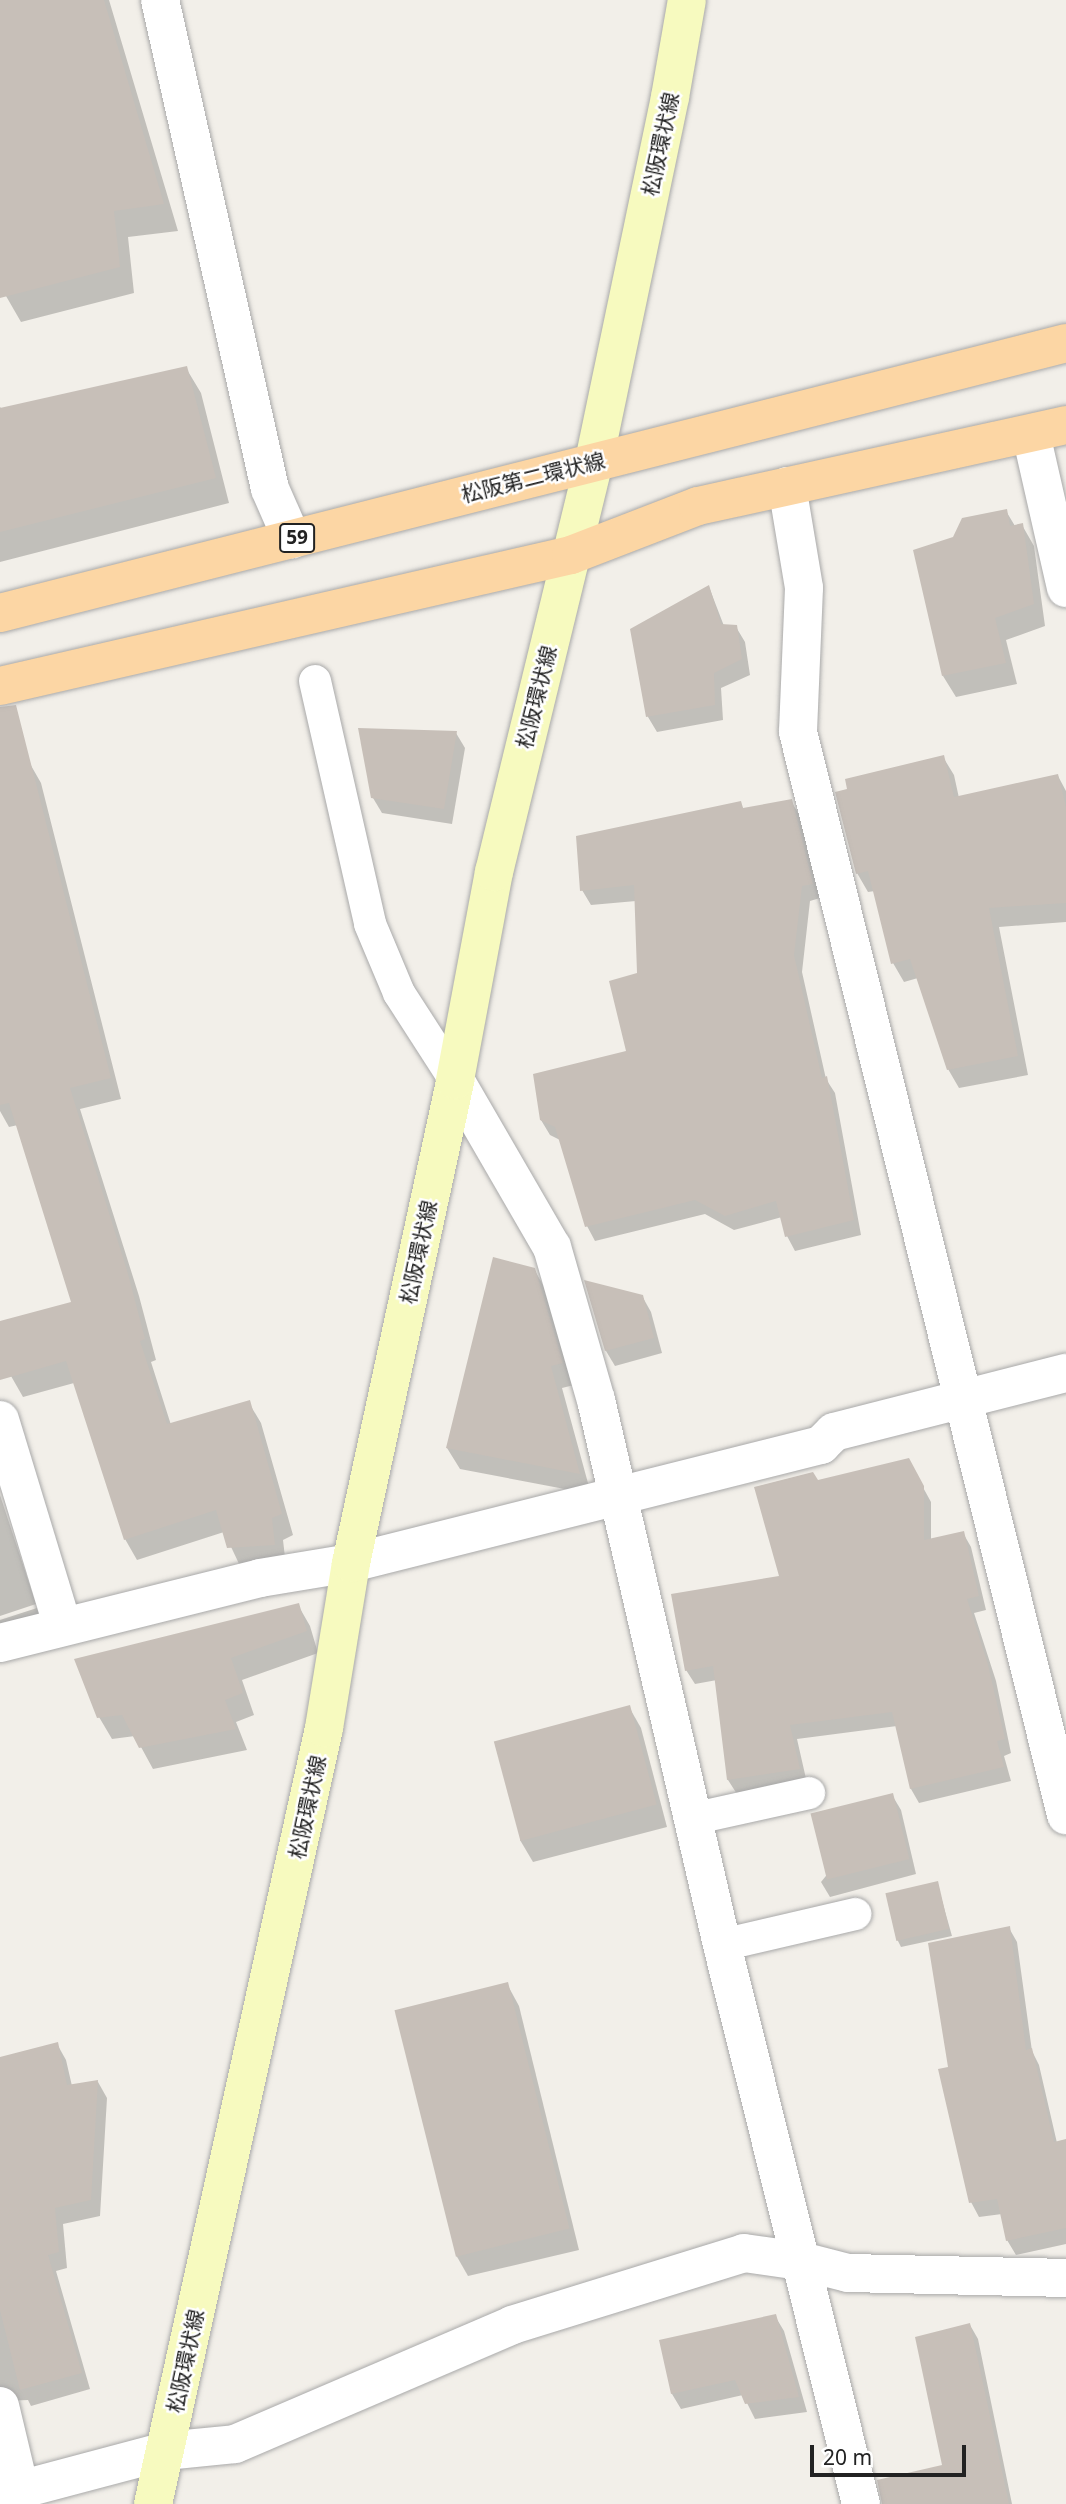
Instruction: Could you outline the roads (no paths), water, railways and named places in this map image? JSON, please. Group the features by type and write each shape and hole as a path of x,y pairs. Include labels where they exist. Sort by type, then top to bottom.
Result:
{"main road":[{"name":"松阪環状線","path":"153,2504 324,1728 351,1563 455,1080 494,872 593,461 670,97 687,0"},
{"name":"松阪第二環状線","path":"0,613 593,461 1066,344"},
{"path":"0,686 571,555 698,506 1049,430"}],"street":[{"path":"160,0 270,489 292,539"},
{"path":"1049,430 1066,588"},
{"path":"787,485 804,588 798,732 965,1398 1066,1815"},
{"path":"455,1080 552,1247 596,1400 615,1495 722,1945 861,2504"},
{"path":"0,1643 260,1578 351,1563 821,1445 834,1433 1066,1373"},
{"path":"0,1420 63,1628"},
{"path":"0,2406 10,2493 165,2451 235,2444 512,2325 744,2253 801,2261 848,2273 1066,2278"}],"lane":[{"path":"315,681 370,924 399,993 455,1080"},
{"path":"692,1819 810,1793"},
{"path":"722,1945 855,1914"}]}
